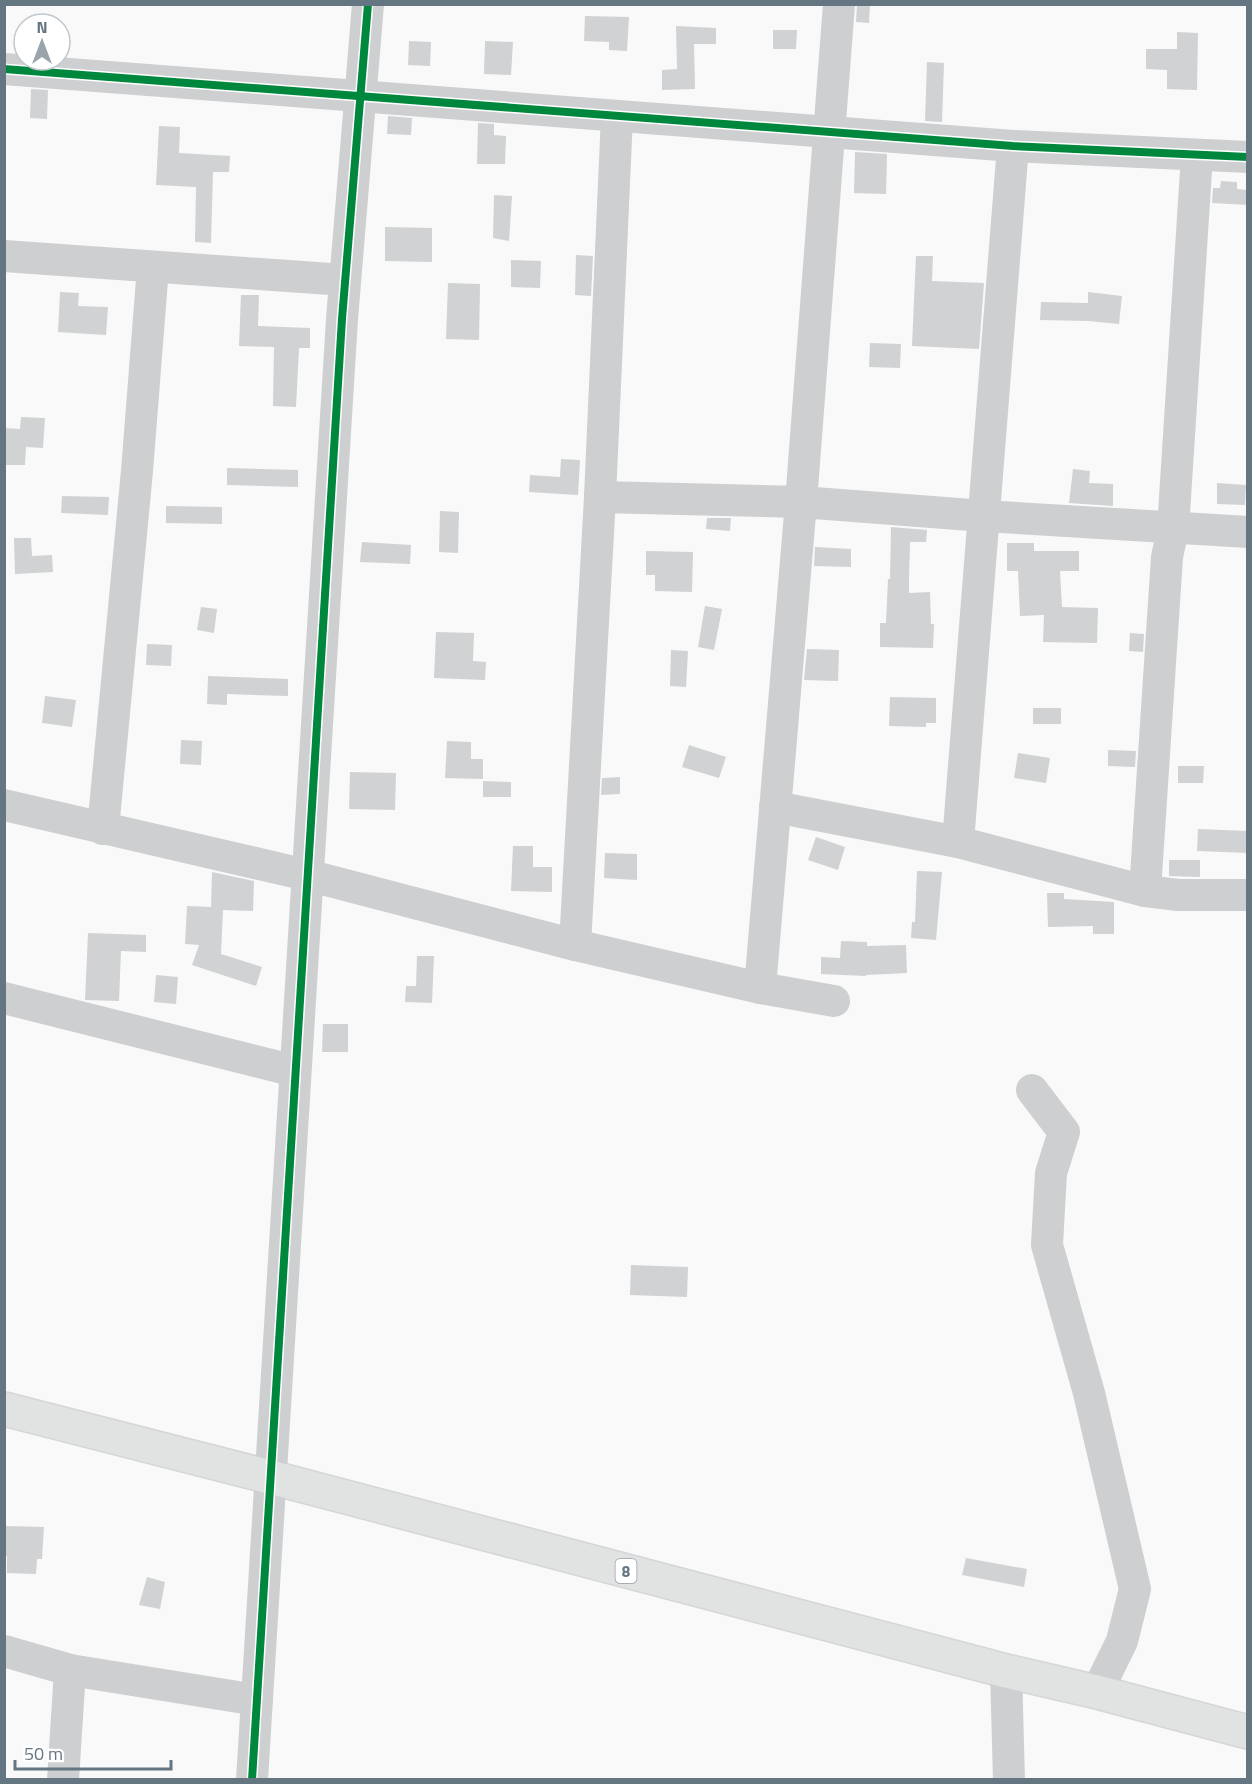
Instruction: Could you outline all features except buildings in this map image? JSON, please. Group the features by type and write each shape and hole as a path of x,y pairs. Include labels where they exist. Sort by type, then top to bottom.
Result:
{"main road":[{"name":"8","path":"4,1409 1248,1732"}],"street":[{"path":"252,1779 345,280 368,4"},
{"path":"760,988 801,502 839,4"},
{"path":"4,69 1013,146 1248,157"},
{"path":"575,945 600,497 617,116"},
{"path":"958,842 1013,146"},
{"path":"1145,891 1167,557 1173,529 1197,154"},
{"path":"4,256 345,280"},
{"path":"104,829 153,267"},
{"path":"600,497 801,502 1173,529 1248,532"},
{"path":"4,805 307,875 575,945 760,988 834,1002"},
{"path":"775,807 958,842 1145,891 1178,895 1248,895"},
{"path":"4,998 295,1071"},
{"path":"1032,1090 1064,1132 1051,1173 1047,1245 1089,1393 1135,1589 1122,1641 1097,1692"},
{"path":"4,1651 70,1670 257,1700"},
{"path":"63,1779 70,1670"},
{"path":"1006,1671 1009,1779"}],"cycle path":[{"path":"252,1780 342,319 368,4"},
{"path":"4,69 1013,146 1248,157"}]}
